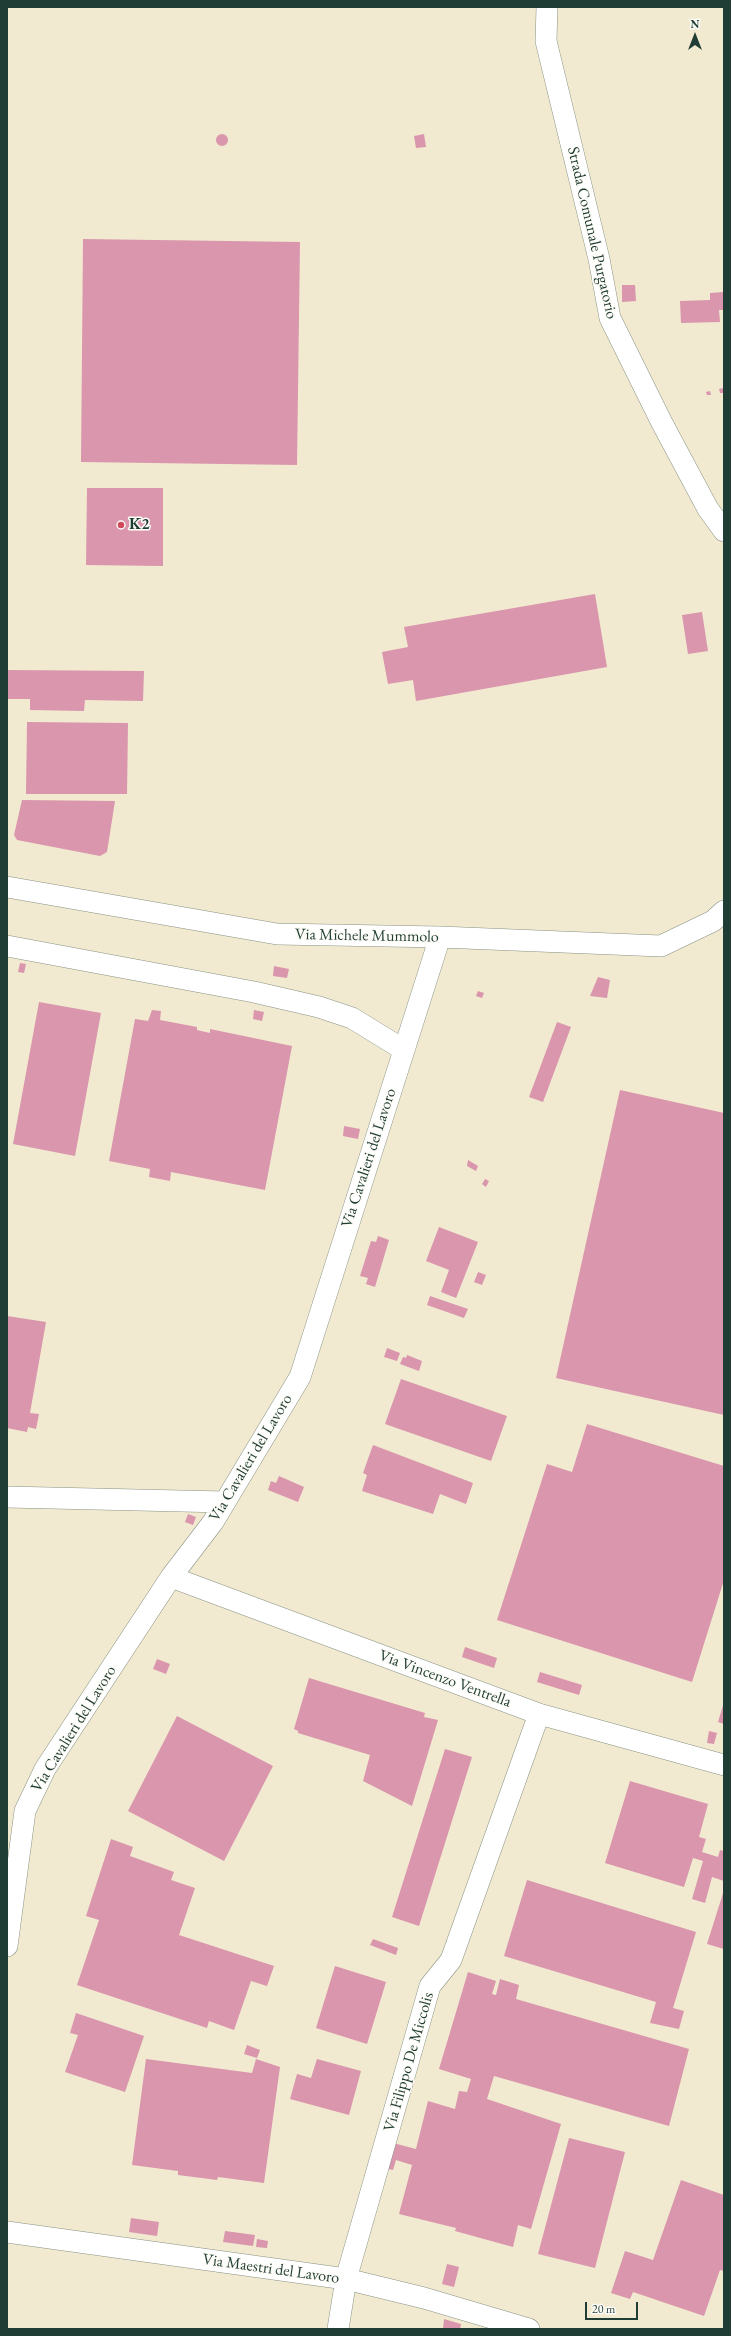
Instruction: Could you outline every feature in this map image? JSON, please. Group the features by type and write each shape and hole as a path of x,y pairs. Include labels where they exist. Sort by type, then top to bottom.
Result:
{"street":[{"name":"Strada Comunale Purgatorio","path":"547,7 546,41 599,259 610,318 662,424 708,509 724,531"},
{"name":"Via Michele Mummolo","path":"7,887 277,934 440,937 661,946 720,919"},
{"name":"Via Cavalieri del Lavoro","path":"7,1946 25,1811 45,1770 171,1577 213,1522 300,1377 440,937"},
{"path":"7,946 254,992 319,1007 352,1018 404,1050"},
{"path":"7,1497 225,1502"},
{"name":"Via Vincenzo Ventrella","path":"171,1577 539,1714 724,1765"},
{"name":"Via Filippo De Miccolis","path":"338,2329 346,2279 430,1986 451,1960 539,1714"},
{"name":"Via Maestri del Lavoro","path":"7,2232 346,2279 424,2298 530,2329"}],"building":[{"path":"220,134 224,134 228,140 224,146 220,146 216,142 216,138"},
{"path":"424,134 426,147 416,148 414,136"},
{"path":"83,239 300,242 297,465 81,462"},
{"path":"622,285 635,285 636,301 622,302"},
{"path":"724,292 724,310 719,310 720,322 681,323 680,301 710,300 710,293"},
{"path":"724,388 724,393 720,393 719,389"},
{"path":"710,391 711,395 707,395 706,392"},
{"path":"87,488 163,488 163,566 86,565"},
{"path":"595,594 607,667 416,701 413,680 388,684 382,652 408,647 404,627"},
{"path":"702,612 708,651 688,654 682,615"},
{"path":"7,670 144,671 143,701 85,700 84,711 30,710 30,699 7,699"},
{"path":"27,722 128,723 127,794 26,794"},
{"path":"22,800 115,801 107,852 100,856 17,840 14,835"},
{"path":"20,963 26,964 24,973 18,972"},
{"path":"274,966 289,969 287,978 273,976"},
{"path":"598,977 610,980 607,998 590,996"},
{"path":"478,991 484,993 482,998 476,996"},
{"path":"39,1002 101,1013 75,1156 13,1144"},
{"path":"152,1010 161,1011 160,1020 197,1027 197,1030 210,1033 210,1029 292,1046 265,1190 171,1172 170,1181 149,1177 150,1169 109,1161 135,1019 148,1021"},
{"path":"254,1010 264,1012 262,1021 253,1019"},
{"path":"557,1022 571,1027 543,1102 529,1097"},
{"path":"620,1090 724,1113 724,1415 556,1378"},
{"path":"344,1126 360,1129 358,1139 343,1136"},
{"path":"468,1160 478,1166 476,1171 467,1166"},
{"path":"485,1179 489,1181 486,1187 482,1184"},
{"path":"439,1227 478,1242 456,1298 441,1292 449,1270 426,1261"},
{"path":"378,1236 389,1240 375,1287 366,1284 368,1278 360,1276 371,1241 376,1242"},
{"path":"478,1272 486,1275 482,1285 474,1282"},
{"path":"430,1296 468,1309 464,1318 427,1305"},
{"path":"7,1316 46,1322 30,1413 39,1414 36,1429 28,1427 27,1432 7,1428"},
{"path":"387,1348 400,1353 397,1361 384,1357"},
{"path":"407,1355 422,1361 419,1371 400,1364 403,1357 406,1358"},
{"path":"401,1379 507,1416 491,1461 385,1424"},
{"path":"587,1424 724,1466 724,1580 692,1682 497,1620 547,1464 572,1472"},
{"path":"373,1445 473,1483 466,1504 440,1494 433,1514 362,1491 367,1475 363,1473"},
{"path":"279,1476 304,1487 298,1502 268,1490 271,1481 276,1483"},
{"path":"188,1514 196,1517 193,1525 185,1522"},
{"path":"465,1647 497,1658 494,1668 462,1657"},
{"path":"157,1659 170,1664 166,1674 153,1669"},
{"path":"540,1672 582,1685 579,1695 537,1682"},
{"path":"309,1678 425,1713 424,1717 438,1720 412,1806 363,1781 370,1755 298,1733 298,1731 294,1729"},
{"path":"724,1702 724,1724 718,1722"},
{"path":"177,1716 273,1766 224,1861 128,1811"},
{"path":"709,1731 717,1733 714,1744 707,1743"},
{"path":"445,1749 472,1757 419,1926 392,1917"},
{"path":"630,1781 708,1804 699,1837 706,1839 702,1852 718,1857 720,1850 724,1851 724,1881 712,1877 705,1903 692,1899 703,1861 693,1858 684,1887 605,1863"},
{"path":"111,1839 133,1847 130,1856 174,1872 171,1880 195,1888 179,1935 274,1966 267,1986 251,1981 234,2030 209,2021 207,2028 77,1985 99,1920 86,1916"},
{"path":"527,1880 696,1932 673,2008 684,2011 679,2029 650,2023 656,2002 504,1956"},
{"path":"724,1890 724,1949 707,1944"},
{"path":"373,1939 398,1948 396,1955 370,1945"},
{"path":"335,1966 386,1982 367,2044 316,2028"},
{"path":"468,1972 496,1981 492,1994 496,1995 500,1979 519,1985 516,1999 689,2049 669,2126 494,2076 487,2099 561,2124 531,2229 518,2225 513,2247 455,2231 456,2228 399,2214 412,2165 396,2160 393,2170 384,2168 393,2143 416,2149 428,2101 455,2109 459,2091 467,2092 471,2079 439,2069"},
{"path":"76,2013 144,2036 125,2092 65,2072 78,2035 70,2033"},
{"path":"247,2045 260,2050 257,2058 244,2054"},
{"path":"146,2059 252,2073 256,2059 280,2067 264,2183 218,2177 217,2180 178,2175 178,2171 132,2165"},
{"path":"317,2059 361,2071 349,2115 290,2099 297,2074 311,2078"},
{"path":"569,2138 625,2152 595,2268 538,2254"},
{"path":"681,2180 724,2195 724,2271 720,2270 704,2316 633,2292 630,2299 611,2293 625,2251 653,2260"},
{"path":"131,2218 159,2222 157,2236 129,2232"},
{"path":"225,2231 255,2235 253,2246 223,2242"},
{"path":"257,2239 268,2241 267,2248 256,2247"},
{"path":"447,2264 459,2267 454,2287 442,2284"},
{"path":"444,2319 461,2324 460,2329 443,2329"}],"place":[{"name":"K2","path":"121,525"}]}
